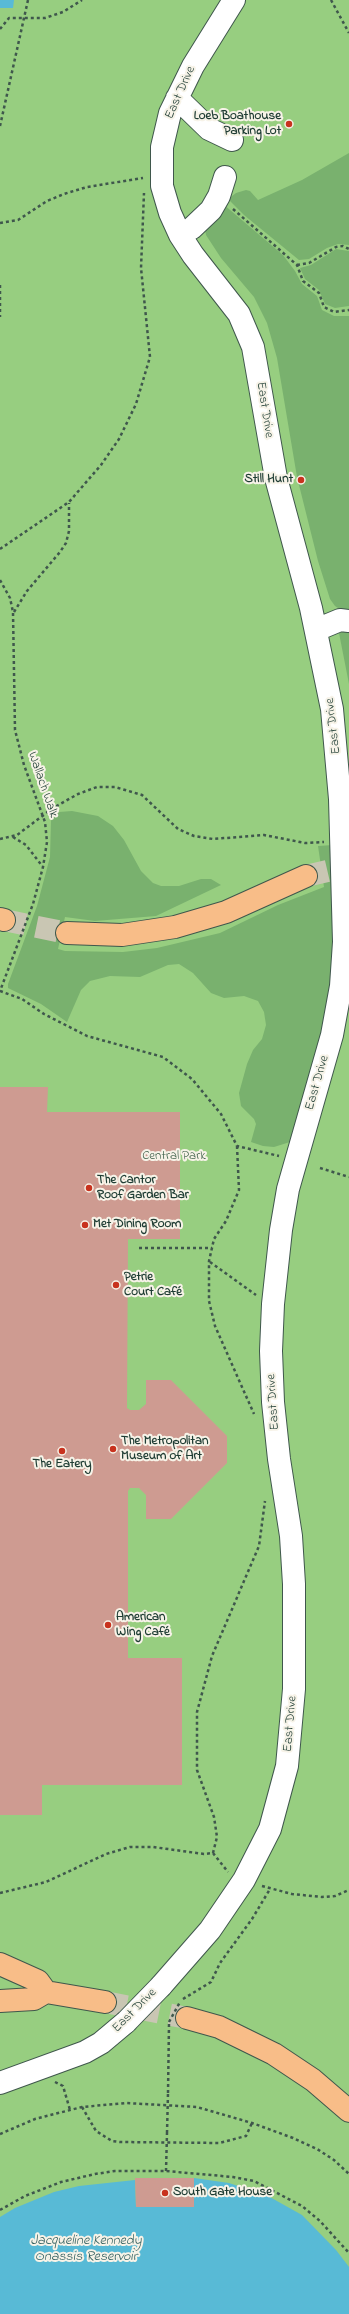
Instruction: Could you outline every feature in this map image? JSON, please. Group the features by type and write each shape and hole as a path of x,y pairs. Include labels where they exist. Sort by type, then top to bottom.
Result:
{"main road":[{"path":"67,933 122,934 180,926 226,912 306,876"},
{"path":"0,1964 38,1981 46,1992"},
{"path":"0,2001 34,1999 46,1992 106,2002"},
{"path":"179,2014 225,2029 274,2054 313,2080 349,2111"}],"street":[{"name":"East Drive","path":"0,2083 86,2052 101,2043 126,2022 161,1986 210,1930 244,1880 270,1829 287,1766 294,1689 294,1584 291,1536 279,1459 273,1402 271,1351 273,1304 281,1230 288,1189 326,1058 341,986 345,921 343,758 316,630 276,478 256,361 249,334 234,306 193,255 180,235 166,199 161,172 163,136 176,98 193,66 234,0"},
{"path":"176,98 209,129 232,140"},
{"path":"180,235 203,218 222,186"},
{"path":"316,630 340,620 349,621"}],"path":[{"path":"0,126 28,0"},
{"path":"0,29 9,18 45,18 55,16 82,0"},
{"path":"331,0 349,33"},
{"path":"0,223 18,220 47,201 87,187 143,177 143,183"},
{"path":"222,186 297,265 303,281 319,293 324,307 334,312 349,310"},
{"path":"0,549 16,540 69,502 101,465 119,440 136,404 145,380 150,357 141,261 144,190"},
{"path":"297,265 309,263 336,247 344,246 349,249"},
{"path":"0,285 0,317"},
{"path":"13,612 26,590 60,552 66,542 69,531 69,502"},
{"name":"Wallach Walk","path":"0,580 10,598 13,612 15,730 24,765 43,816 47,842 43,867 33,904 0,992"},
{"path":"0,839 13,837 78,794 97,787 115,787 142,796 178,829 194,836 213,839 264,835 305,843 328,842"},
{"path":"13,837 26,845 43,867"},
{"path":"0,992 22,1000 56,1021 87,1036 150,1052 176,1065 192,1079 221,1114 238,1146 239,1190 226,1221 214,1239 209,1261 209,1301 212,1319 242,1384 256,1420"},
{"path":"238,1146 283,1157"},
{"path":"320,1168 349,1178"},
{"path":"140,1248 212,1248"},
{"path":"209,1261 252,1293 273,1304"},
{"path":"228,1872 213,1853 216,1837 214,1817 197,1770 197,1712 212,1656 258,1546 265,1494"},
{"path":"0,1894 46,1882 106,1854 130,1847 153,1847 204,1854 213,1853"},
{"path":"261,1886 292,1894 322,1897 335,1896 349,1890"},
{"path":"166,2170 168,2092 179,2014 189,1994 211,1982 220,1963 252,1919 270,1889"},
{"path":"54,2082 63,2086 70,2110"},
{"path":"0,2134 35,2119 82,2107 126,2103 197,2107 252,2123 317,2149 334,2160 349,2174"},
{"path":"82,2107 96,2131 112,2141 219,2143 246,2136 252,2123"},
{"path":"0,2210 25,2196 61,2182 115,2171 166,2170 204,2173 254,2181 302,2206 320,2221 349,2253"}],"green space":[{"name":"Central Park","path":"0,0 349,0 349,2314 0,2314"},
{"path":"349,153 349,245 338,244 327,248 309,259 299,260 244,215 228,199 236,193 246,190 250,191 258,200 302,180"},
{"path":"223,204 283,255 295,271 302,284 317,296 322,310 334,316 349,316 349,615 335,606 330,599 318,561 297,477 277,358 267,323 254,297 221,258 206,235 205,229"},
{"path":"336,249 349,251 349,306 335,308 325,304 319,290 305,279 300,268 311,265"},
{"path":"349,630 349,684 339,633"},
{"path":"72,811 98,816 113,826 124,840 141,871 153,883 161,886 179,886 201,879 211,879 221,885 156,916 95,921 65,917 58,949 65,951 123,952 157,948 220,933 278,905 324,887 318,846 333,845 335,912 332,985 311,1076 290,1142 274,1147 263,1146 251,1142 256,1124 254,1119 241,1106 239,1093 247,1064 253,1050 262,1039 266,1025 264,1012 258,1001 244,996 224,998 211,993 193,973 179,964 168,965 140,977 110,976 90,981 81,990 67,1022 41,1004 8,988 8,984 37,906 50,857 51,821 53,816 59,812"}],"water":[{"path":"0,0 14,0 13,8 0,8"},
{"name":"Jacqueline Kennedy Onassis Reservoir","path":"194,2178 229,2183 268,2196 302,2215 336,2250 349,2267 349,2314 0,2314 0,2217 15,2208 54,2192 79,2186 135,2180 136,2207 194,2207"}],"building":[{"name":"The Metropolitan Museum of Art","path":"0,1087 48,1087 47,1112 180,1112 180,1239 128,1239 127,1408 130,1410 139,1410 146,1404 146,1380 171,1380 227,1436 227,1463 171,1519 146,1519 146,1495 139,1488 130,1488 128,1491 128,1658 182,1658 182,1785 42,1785 42,1815 0,1815"},
{"name":"South Gate House","path":"135,2178 194,2178 194,2207 136,2207"}],"tunnel":[{"path":"306,876 349,866"},
{"path":"4,920 67,933"},
{"path":"105,2002 187,2018"}],"place":[{"name":"Loeb Boathouse Parking Lot","path":"289,124"},
{"name":"Still Hunt","path":"301,480"},
{"name":"The Cantor Roof Garden Bar","path":"89,1188"},
{"name":"Met Dining Room","path":"85,1225"},
{"name":"Petrie Court Café","path":"116,1285"},
{"name":"The Metropolitan Museum of Art","path":"113,1449"},
{"name":"The Eatery","path":"62,1451"},
{"name":"American Wing Café","path":"108,1625"},
{"name":"South Gate House","path":"165,2193"}]}
